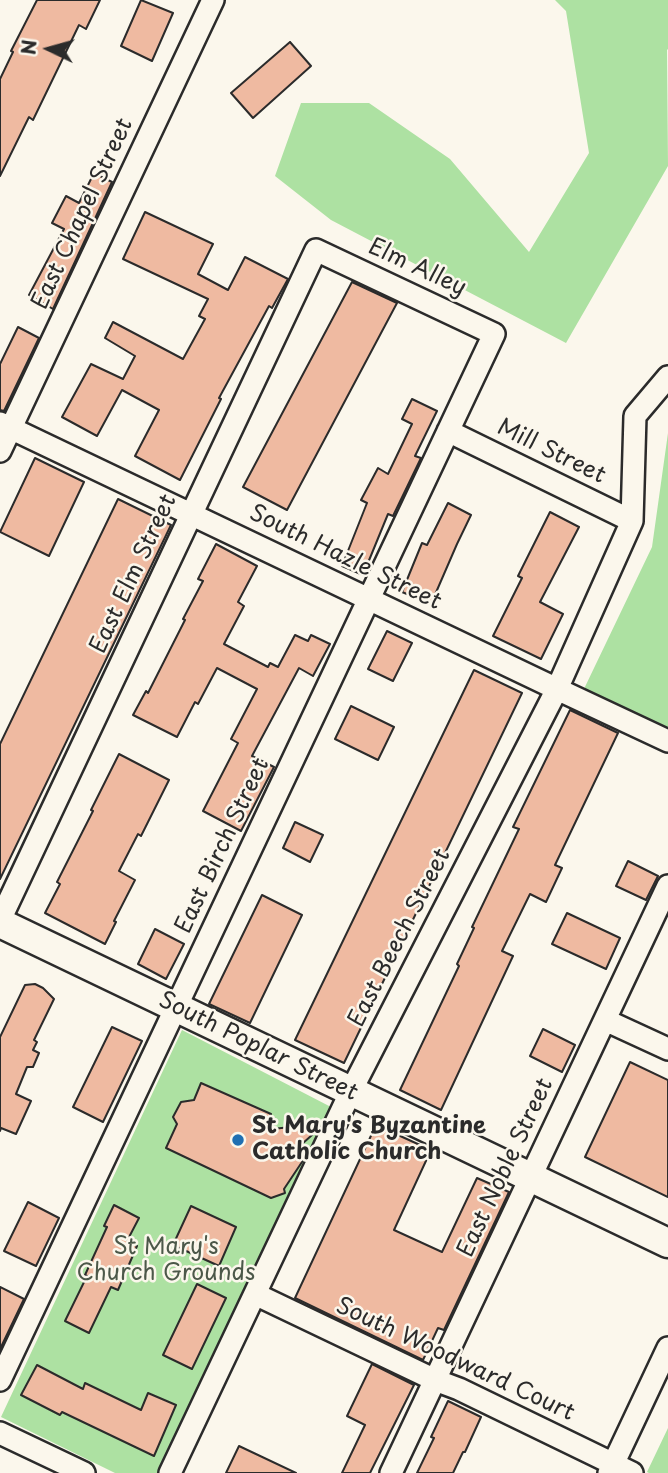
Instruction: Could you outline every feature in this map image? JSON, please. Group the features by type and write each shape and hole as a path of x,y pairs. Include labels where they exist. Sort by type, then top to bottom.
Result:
{"main road":[{"name":"South Poplar Street","path":"0,922 668,1243"}],"street":[{"name":"East Chapel Street","path":"0,451 6,425 213,0"},
{"name":"Elm Alley","path":"317,250 494,334"},
{"name":"East Elm Street","path":"0,922 317,250"},
{"name":"East Birch Street","path":"0,1380 494,334"},
{"name":"East Beech Street","path":"170,1473 351,1091 557,689 632,521 635,416 668,377"},
{"name":"South Hazle Street","path":"6,425 668,741"},
{"name":"Mill Street","path":"448,431 632,521"},
{"name":"East Noble Street","path":"391,1473 668,886"},
{"path":"604,1020 668,1049"},
{"name":"South Woodward Court","path":"255,1294 459,1389 618,1470"},
{"path":"618,1470 668,1348"},
{"path":"0,1433 84,1473"}],"green space":[{"path":"555,0 668,0 668,166 566,343 331,220 275,176 301,103 369,103 450,159 529,252 589,153 566,11"},
{"path":"668,433 668,731 583,691 652,547"},
{"name":"St Mary's Church Grounds","path":"182,1030 331,1107 159,1473 115,1473 1,1417"},
{"path":"668,1428 668,1473 649,1473 647,1472"}],"building":[{"path":"37,0 100,0 86,29 79,25 33,120 29,117 0,176 0,79"},
{"path":"141,0 173,13 152,61 121,46"},
{"path":"290,42 311,66 253,118 231,93"},
{"path":"94,173 112,182 53,309 29,295 64,229 52,223 66,196 79,203"},
{"path":"145,212 213,244 198,274 228,290 245,257 288,279 272,308 269,306 219,398 221,399 180,480 135,456 159,410 122,390 97,436 62,417 91,364 123,379 135,356 105,338 113,322 183,359 205,319 199,316 208,299 123,259"},
{"path":"352,282 397,303 287,510 243,487"},
{"path":"18,327 39,338 4,411 0,410 0,364"},
{"path":"412,399 437,411 415,456 421,458 393,516 388,514 363,575 342,566 367,503 361,500 378,468 388,474 412,424 402,419"},
{"path":"35,458 84,482 49,556 0,532"},
{"path":"118,499 171,525 0,879 0,744"},
{"path":"448,503 471,515 431,604 402,592 422,543 427,545"},
{"path":"550,512 579,527 540,602 563,614 541,659 493,636 522,578 518,576"},
{"path":"216,544 257,566 238,602 244,606 224,644 268,667 270,663 278,667 295,635 308,641 311,635 330,644 313,676 299,668 252,756 274,767 241,831 203,811 238,743 231,739 257,689 217,668 177,737 133,715 146,691 148,693 185,620 183,619 203,581 198,579"},
{"path":"387,631 412,643 393,681 368,669"},
{"path":"474,670 522,693 344,1063 295,1040"},
{"path":"351,706 394,727 378,760 335,739"},
{"path":"570,710 618,733 555,865 562,868 546,902 530,894 502,951 513,956 441,1110 400,1090 459,966 457,964 474,928 472,927 519,829 513,827"},
{"path":"119,754 169,780 141,836 138,834 119,871 135,880 105,944 45,913 60,884 57,882"},
{"path":"295,822 323,835 310,862 283,848"},
{"path":"628,861 658,876 646,900 616,886"},
{"path":"262,895 302,915 250,1023 209,1004"},
{"path":"567,913 620,938 606,969 552,944"},
{"path":"155,929 184,944 166,979 138,964"},
{"path":"35,984 54,999 34,1040 37,1042 33,1050 39,1053 33,1067 27,1067 16,1094 31,1101 16,1134 1,1128 0,1131 0,1037 25,985"},
{"path":"112,1027 142,1041 103,1122 73,1107"},
{"path":"543,1029 575,1045 562,1072 530,1056"},
{"path":"630,1062 668,1080 668,1197 585,1157"},
{"name":"St Mary's Byzantine Catholic Church","path":"201,1083 271,1114 263,1130 300,1126 312,1135 302,1144 302,1162 284,1189 285,1193 271,1198 166,1148 177,1124 173,1117 181,1102 194,1100"},
{"path":"376,1125 431,1150 394,1230 442,1252 477,1178 509,1192 444,1330 438,1328 423,1360 295,1298"},
{"path":"28,1202 59,1218 36,1266 4,1251"},
{"path":"114,1205 139,1218 127,1241 137,1246 118,1290 111,1287 89,1333 65,1321 87,1276 85,1275"},
{"path":"191,1206 236,1227 219,1266 173,1245"},
{"path":"197,1284 226,1298 192,1369 163,1355"},
{"path":"0,1287 24,1299 0,1349"},
{"path":"372,1364 414,1385 370,1473 342,1473 365,1425 347,1416"},
{"path":"37,1365 83,1389 85,1383 141,1410 148,1393 176,1405 154,1456 21,1395"},
{"path":"448,1401 481,1417 453,1473 417,1473 434,1438 431,1437"},
{"path":"239,1446 296,1473 226,1473"}],"place":[{"name":"St Mary's Byzantine Catholic Church","path":"238,1140"}]}
